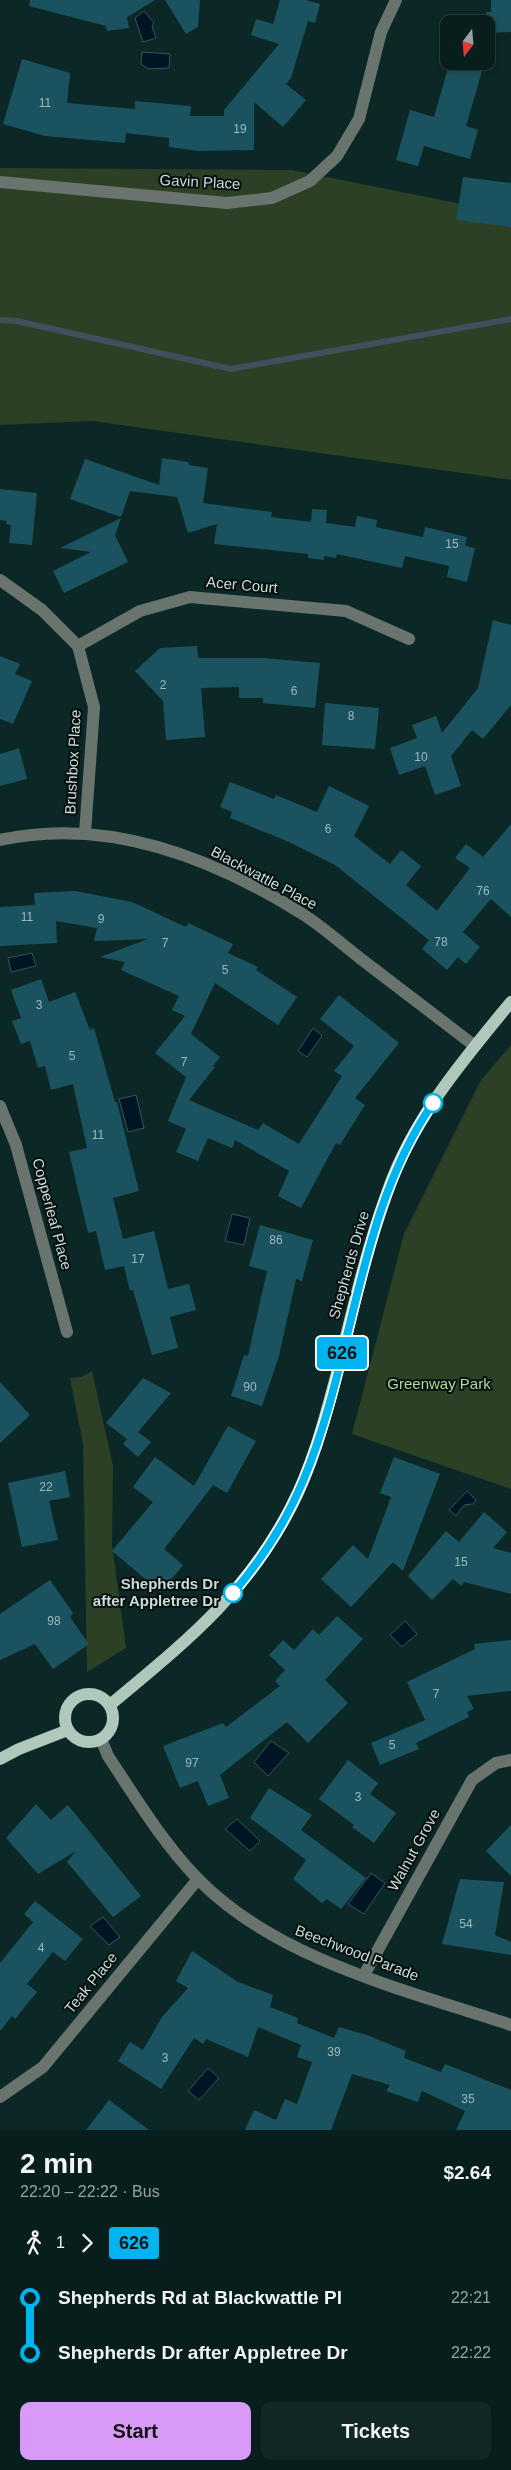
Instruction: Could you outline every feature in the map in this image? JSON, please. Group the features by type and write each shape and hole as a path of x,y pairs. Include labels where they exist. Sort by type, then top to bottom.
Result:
{"main road":[{"name":"Shepherds Drive","path":"110,1705 174,1653 224,1604 271,1541 291,1507 303,1481 323,1425 366,1259 394,1174 410,1139 426,1113 511,1002"},
{"path":"89,1693 97,1695 110,1705 113,1712 112,1728 101,1740 87,1742 79,1740 68,1730 65,1714 73,1699 89,1693"},
{"path":"0,1759 19,1749 68,1730"}],"street":[{"name":"Gavin Place","path":"0,182 227,203 272,198 310,181 337,156 359,119 381,32 396,0"},
{"path":"0,580 42,610 78,646"},
{"name":"Acer Court","path":"78,646 140,611 190,597 346,611 408,639"},
{"name":"Brushbox Place","path":"78,646 94,707 85,833"},
{"name":"Blackwattle Place","path":"0,840 16,837 85,833 121,838 155,846 200,861 241,880 305,916 476,1046"},
{"name":"Copperleaf Place","path":"0,1106 16,1145 67,1332"},
{"name":"Beechwood Parade","path":"101,1740 116,1768 171,1846 198,1879 234,1910 270,1934 312,1956 511,2025"},
{"name":"Walnut Grove","path":"364,1975 472,1780 496,1763 511,1760"},
{"name":"Teak Place","path":"0,2097 43,2067 198,1879"}],"green space":[{"path":"0,168 292,170 511,214 511,480 93,421 0,425"},
{"name":"Greenway Park","path":"511,1045 511,1489 352,1434 404,1234 481,1080"},
{"path":"92,1371 113,1466 112,1544 126,1648 87,1672 83,1444 70,1378 81,1377"}],"water":[{"path":"144,11 154,23 152,26 156,38 143,42 135,18"},
{"path":"142,52 170,54 169,68 148,69 141,64"},
{"path":"32,953 36,966 11,972 8,958"},
{"path":"313,1028 322,1036 307,1057 298,1051"},
{"path":"136,1095 144,1128 128,1132 119,1099"},
{"path":"232,1214 250,1218 244,1245 225,1241"},
{"path":"467,1491 476,1500 473,1504 464,1505 456,1516 449,1510"},
{"path":"405,1621 417,1634 402,1647 390,1635"},
{"path":"271,1741 289,1753 268,1776 254,1762"},
{"path":"237,1819 260,1841 250,1851 225,1829"},
{"path":"371,1873 385,1883 364,1914 348,1904"},
{"path":"103,1917 120,1937 109,1945 90,1926"},
{"path":"208,2068 219,2078 199,2100 188,2091"}],"building":[{"path":"30,0 155,0 127,17 129,28 107,31 106,26 29,6"},
{"path":"165,0 200,0 198,27 186,34"},
{"path":"280,0 306,0 320,4 315,23 308,21 291,78 286,84 306,100 283,127 254,102 254,150 199,151 169,147 169,138 126,133 125,143 45,136 3,124 22,59 70,73 67,103 135,109 135,101 191,106 190,116 224,116 224,110 279,44 251,35 256,19 273,24"},
{"path":"491,0 511,0 511,32 495,33 495,15 486,15 486,12 491,12"},
{"path":"447,70 482,70 466,126 478,130 470,159 424,146 418,166 396,160 410,110 434,117"},
{"path":"463,177 511,183 511,227 456,220"},
{"path":"162,458 188,462 189,465 208,468 203,503 272,512 271,517 311,522 312,509 327,510 326,523 355,527 357,516 377,520 376,527 423,537 425,527 467,537 465,546 475,548 467,582 447,577 449,566 405,556 402,568 337,554 336,558 324,556 324,560 308,558 308,554 214,544 217,524 188,533 177,497 130,491 121,517 70,499 85,459 159,485"},
{"path":"0,489 37,493 32,545 9,543 11,525 6,524 7,521 0,520"},
{"path":"121,518 115,535 128,562 64,593 53,571 91,552 60,548"},
{"path":"493,620 511,625 511,705 483,739 472,730 451,756 461,786 435,795 425,766 399,775 390,748 417,738 412,725 436,716 442,733 478,688"},
{"path":"197,646 198,658 264,658 320,663 315,708 263,703 263,698 239,698 239,687 201,688 205,737 166,740 163,701 135,671 160,648"},
{"path":"0,656 20,664 15,674 32,681 13,724 0,719"},
{"path":"325,703 379,708 375,749 322,745"},
{"path":"19,748 27,779 0,786 0,754"},
{"path":"230,782 274,799 276,795 317,812 329,786 369,806 354,836 390,864 401,850 421,866 406,885 437,911 470,868 455,858 466,844 483,857 511,824 511,917 491,899 463,932 480,947 466,964 458,957 447,970 422,949 429,940 335,865 289,842 230,818 232,812 220,807"},
{"path":"75,891 132,902 186,927 188,923 233,944 228,953 258,967 256,970 297,997 278,1025 215,983 191,1034 220,1057 213,1066 215,1067 189,1100 258,1130 263,1123 299,1144 342,1076 334,1071 354,1046 320,1019 339,995 399,1043 355,1098 365,1105 340,1145 336,1143 301,1208 278,1196 289,1171 235,1140 232,1148 208,1138 198,1161 176,1152 186,1129 168,1121 186,1077 155,1053 185,1016 172,1010 179,996 121,970 125,962 100,957 148,939 94,941 97,928 56,921 57,943 0,946 0,907 35,905 34,893"},
{"path":"41,979 49,1002 75,992 90,1030 94,1028 115,1102 117,1102 139,1191 113,1198 123,1239 154,1231 168,1289 189,1284 196,1310 170,1317 178,1348 152,1355 133,1290 130,1291 124,1266 105,1270 96,1231 88,1233 69,1152 87,1148 73,1084 51,1090 45,1066 38,1068 30,1041 21,1044 12,1021 21,1018 11,990"},
{"path":"260,1225 313,1240 302,1281 296,1279 279,1356 262,1406 231,1396 244,1355 248,1356 267,1271 249,1266"},
{"path":"143,1378 171,1393 138,1432 151,1442 138,1457 123,1444 127,1439 106,1423"},
{"path":"0,1382 30,1415 0,1443"},
{"path":"228,1426 256,1441 227,1493 213,1485 164,1549 183,1565 161,1592 112,1551 153,1502 133,1487 155,1457 194,1486"},
{"path":"394,1457 440,1474 403,1571 393,1562 351,1607 321,1579 353,1545 368,1559 391,1497 380,1493"},
{"path":"65,1471 70,1497 49,1501 58,1540 22,1547 8,1483"},
{"path":"484,1512 507,1532 493,1548 511,1553 511,1594 464,1582 461,1586 453,1579 432,1600 408,1576 446,1531 459,1542"},
{"path":"50,1580 73,1613 70,1617 89,1644 53,1669 35,1644 0,1660 0,1614"},
{"path":"337,1616 363,1639 325,1680 348,1703 308,1743 287,1722 220,1775 229,1798 208,1806 198,1781 180,1788 163,1746 223,1723 226,1727 280,1686 275,1681 285,1670 269,1655 283,1640 294,1650 313,1629 319,1635"},
{"path":"511,1640 511,1691 467,1696 474,1709 467,1712 469,1717 416,1743 419,1749 380,1765 371,1743 425,1720 407,1682 475,1649 474,1644"},
{"path":"348,1760 378,1783 370,1794 396,1813 374,1843 352,1827 354,1825 319,1799"},
{"path":"269,1788 312,1815 301,1830 366,1878 341,1909 327,1899 322,1903 293,1879 306,1860 250,1818"},
{"path":"36,1804 51,1820 68,1805 141,1896 113,1917 67,1862 76,1851 38,1874 6,1838"},
{"path":"511,1825 511,1876 486,1851"},
{"path":"460,1879 504,1882 495,1935 511,1942 511,1955 442,1944"},
{"path":"35,1901 83,1939 65,1961 53,1952 27,1984 37,1992 15,2019 12,2016 0,2031 0,1963 33,1922 24,1914"},
{"path":"192,1951 238,1982 273,1995 270,2007 298,2018 297,2023 334,2038 339,2027 367,2035 406,2051 404,2058 441,2072 445,2064 511,2090 511,2130 456,2130 465,2111 422,2091 418,2102 386,2091 390,2085 352,2074 331,2130 245,2130 254,2110 276,2120 285,2099 297,2104 312,2062 297,2057 301,2045 258,2027 248,2057 206,2039 203,2044 194,2038 161,2089 118,2061 130,2042 143,2050 162,2017 188,1988 176,1981"},
{"path":"109,2100 149,2130 86,2130"}],"waterway":[{"path":"0,320 17,321 231,369 511,319"}],"bus line":[{"name":"626","path":"233,1593 271,1541 291,1507 303,1481 325,1418 366,1259 387,1192 410,1139 433,1103"}],"place":[{"name":"Shepherds Dr after Appletree Dr","path":"233,1593"}]}
